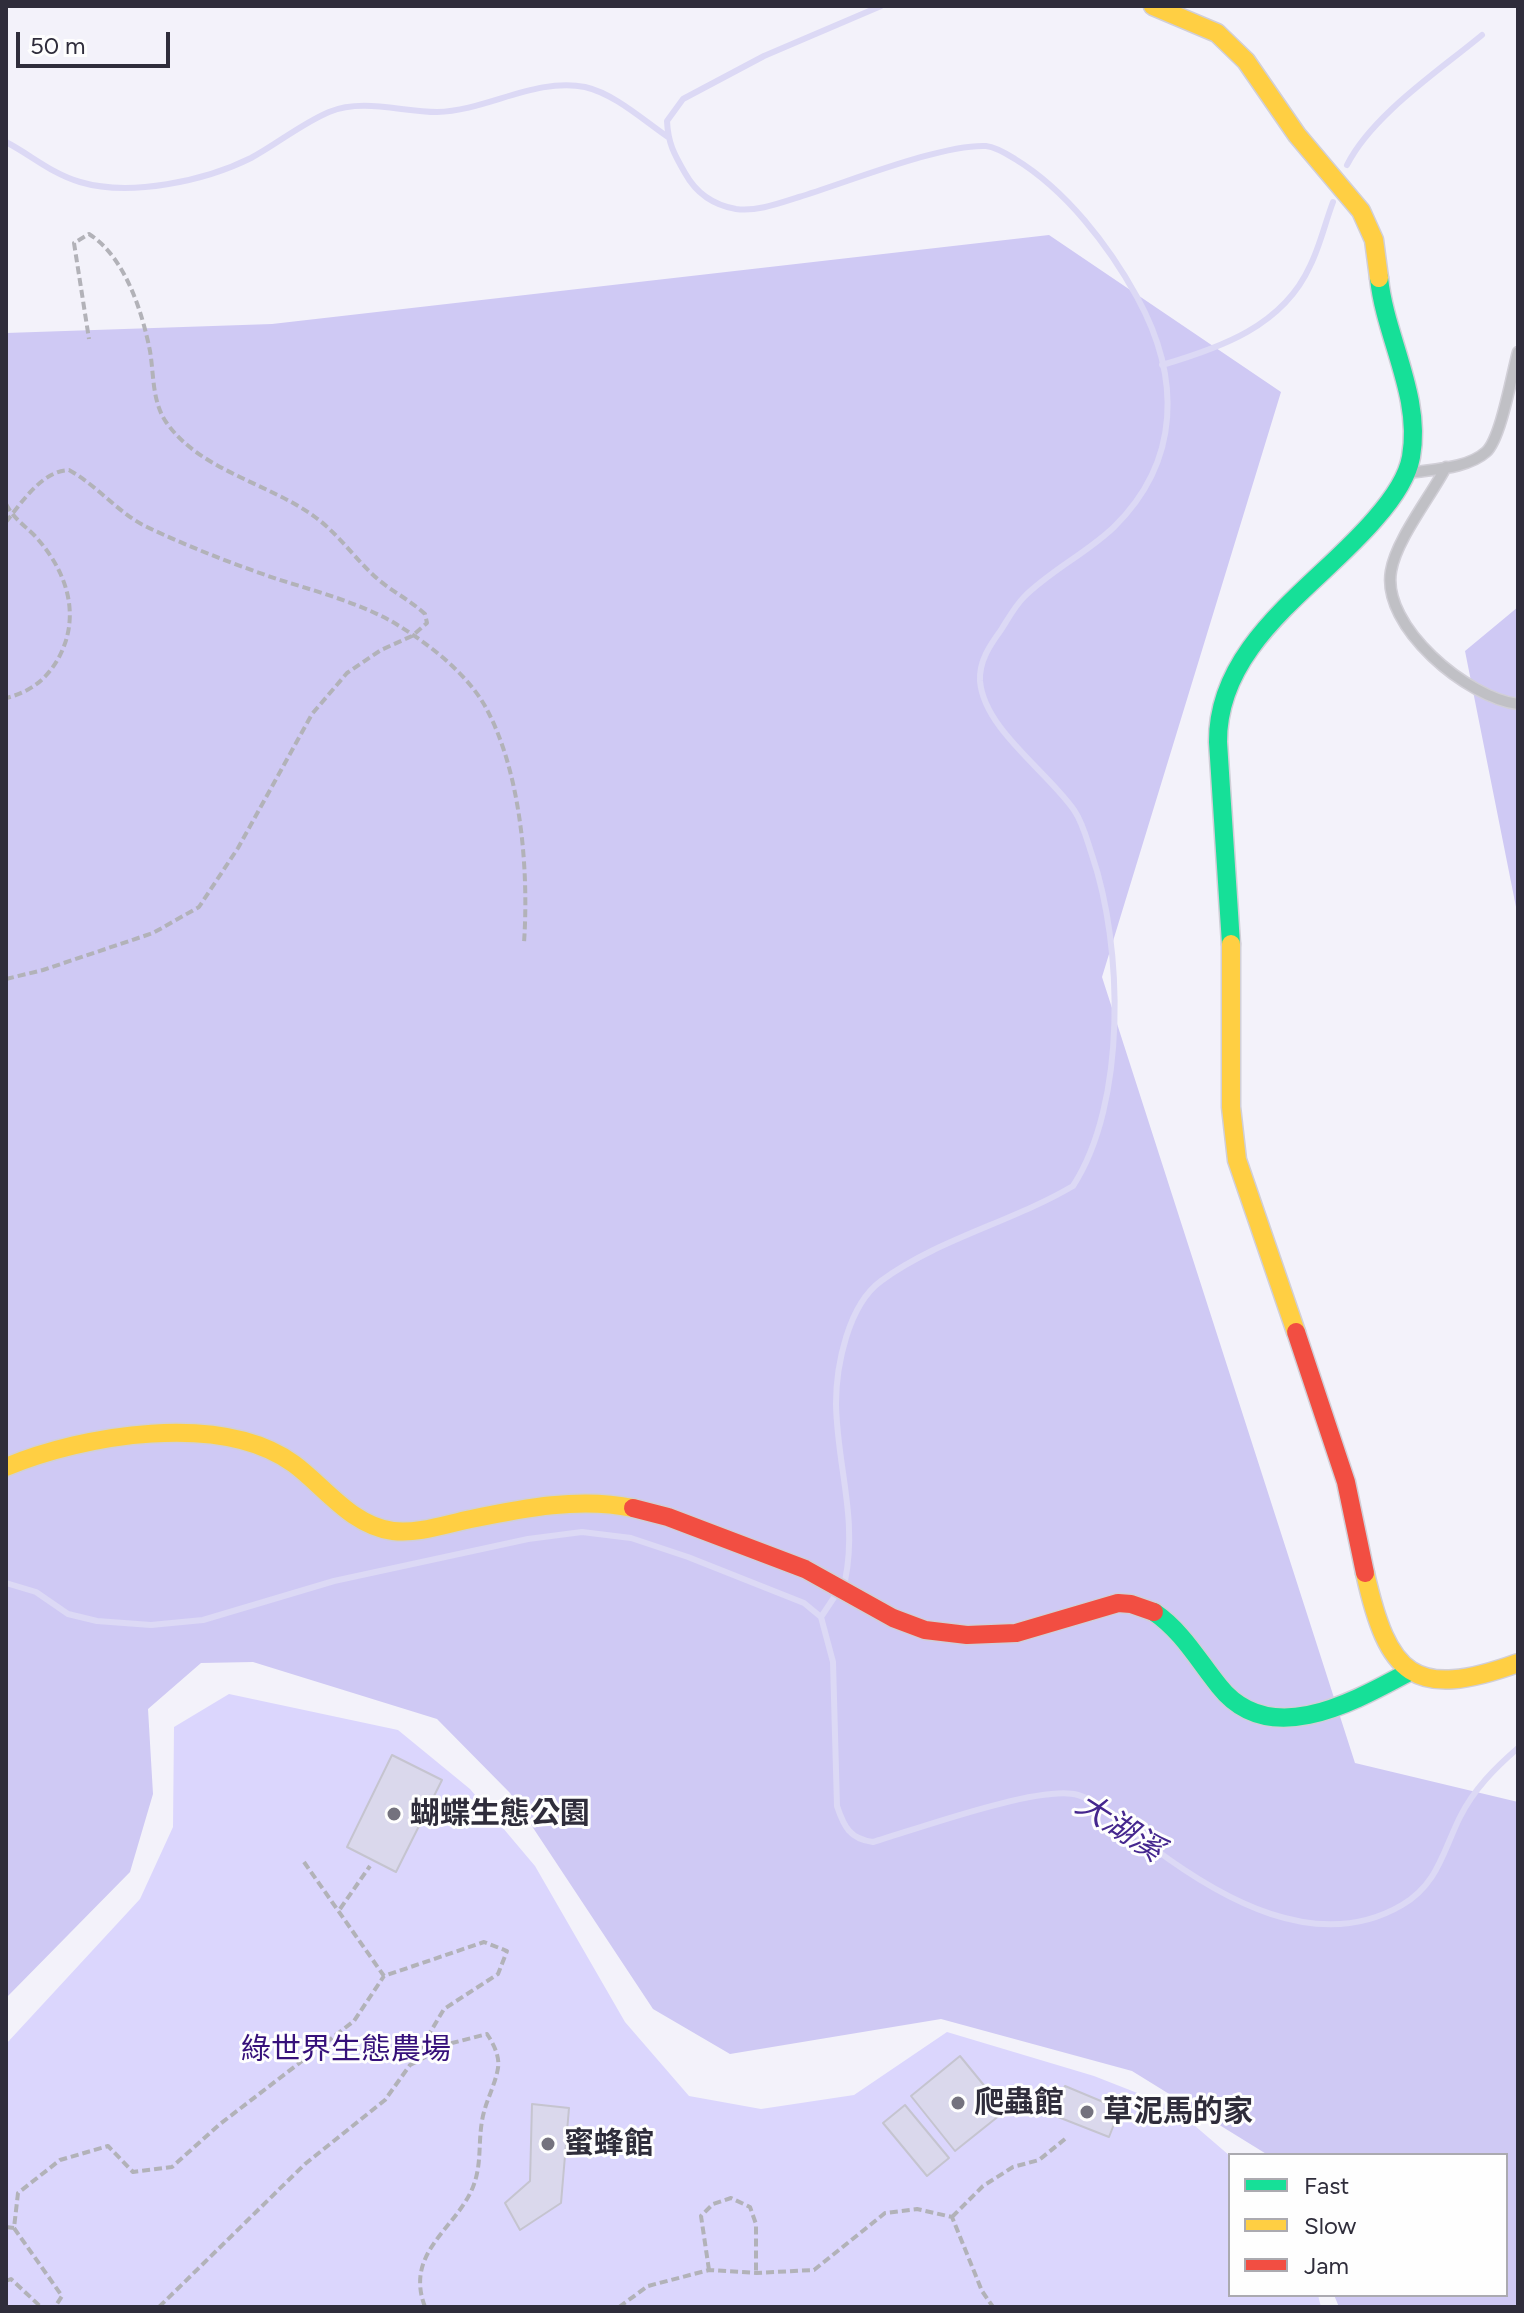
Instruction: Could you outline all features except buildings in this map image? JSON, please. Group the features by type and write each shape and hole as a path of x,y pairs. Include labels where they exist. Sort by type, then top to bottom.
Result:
{"street":[{"path":"1153,6 1205,26 1223,37 1297,134 1354,200 1370,225 1381,293 1411,416 1411,453 1407,473 1361,537 1266,630 1237,666 1220,712 1222,852 1232,950 1228,1118 1231,1132 1267,1253 1334,1441 1386,1640 1398,1662 1409,1672 1430,1678 1467,1677 1518,1663"},
{"path":"6,1467 59,1448 147,1435 205,1435 246,1442 281,1456 365,1520 390,1530 426,1528 533,1507 596,1504 646,1510 829,1581 875,1610 934,1632 990,1637 1041,1628 1116,1604 1143,1606 1173,1626 1239,1707 1267,1719 1295,1719 1366,1694 1409,1672"}],"lane":[{"path":"1407,473 1446,467 1487,452 1495,438 1518,352"},
{"path":"1446,467 1398,552 1391,571 1391,587 1415,638 1434,659 1479,693 1518,704"}],"path":[{"path":"6,979 153,933 199,907 238,848 312,714 347,673 381,650 412,636 427,623 425,614 380,581 331,530 286,498 205,456 179,437 165,420 156,399 150,352 137,303 101,241 89,234 79,237 74,243 89,339"},
{"path":"6,522 46,478 56,470 69,470 144,526 209,554 341,600 390,621 465,678 485,706 502,749 520,820 526,906 524,943"},
{"path":"6,504 12,515 36,537 55,563 69,593 73,620 64,648 51,671 31,690 6,698"},
{"path":"304,1862 340,1909 384,1976"},
{"path":"340,1909 370,1866"},
{"path":"55,2307 62,2296 14,2228 18,2193 60,2160 108,2146 133,2172 172,2167 220,2124 354,2021 384,1976 484,1942 507,1951 498,1974 444,2009 385,2100 305,2164 159,2307"},
{"path":"410,2065 452,2043 487,2034 499,2066 481,2123 482,2158 472,2190 430,2245 421,2274 425,2307"},
{"path":"952,2217 983,2186 1013,2167 1039,2160 1065,2139"},
{"path":"709,2270 701,2216 713,2204 731,2198 750,2207 756,2224 756,2273"},
{"path":"619,2307 648,2286 709,2270 756,2273 814,2270 885,2213 917,2209 952,2217"},
{"path":"952,2217 982,2291 993,2307"},
{"path":"6,2227 14,2228"},
{"path":"6,2281 11,2279 41,2307"}],"green space":[{"name":"綠世界生態農場","path":"229,1694 398,1730 470,1789 535,1866 625,2022 689,2096 761,2109 854,2095 947,2032 1094,2076 1173,2107 1228,2154 1228,2297 1318,2297 1321,2307 6,2307 6,2044 140,1899 173,1827 174,1727"}],"shaded area":[{"path":"1049,235 1281,392 1102,977 1355,1763 1518,1802 1518,2307 1339,2307 1335,2297 1508,2297 1508,2153 1265,2153 1132,2071 941,2019 730,2054 653,2009 510,1793 437,1719 253,1662 201,1663 148,1709 153,1794 130,1872 6,1998 6,333 272,324"},
{"path":"1518,607 1518,917 1465,651"}],"waterway":[{"path":"845,1581 848,1514 836,1404 838,1372 846,1337 860,1305 881,1281 903,1266 1073,1186 1091,1152 1103,1112 1111,1069 1114,978 1110,933 1092,855 1074,810 1004,733 993,716 984,699 980,674 989,647 1021,601 1046,578 1114,527 1136,501 1152,474 1162,446 1167,417 1167,388 1161,357 1151,327 1126,278 1100,239 1069,203 1034,172 1001,151 986,146 944,151 784,202 752,209 736,209 713,201 689,180 670,142 667,121 683,99 764,56 881,6"},
{"path":"1347,165 1358,146 1390,111 1482,35"},
{"path":"6,142 70,179 100,186 144,187 212,174 251,158 319,117 342,108 369,106 437,112 474,106 530,90 567,85 585,87 607,95 668,137"},
{"path":"1162,365 1206,351 1248,332 1284,304 1310,266 1333,202"},
{"path":"6,1583 36,1592 68,1614 97,1621 151,1625 203,1620 334,1581 528,1539 582,1532 631,1538 688,1557 804,1603 821,1617"},
{"path":"821,1617 837,1593"},
{"name":"大湖溪","path":"821,1617 833,1662 837,1806 849,1831 873,1842 1008,1802 1060,1793 1078,1795 1107,1810 1179,1866 1239,1901 1303,1922 1337,1924 1370,1919 1414,1897 1432,1877 1460,1817 1478,1788 1518,1748"}],"traffic: fast":[{"path":"1231,944 1218,742 1222,707 1234,675 1252,646 1275,618 1381,512 1409,466 1413,434 1411,412 1379,278"},
{"path":"1154,1612 1181,1637 1219,1686 1239,1705 1262,1715 1286,1718 1312,1714 1363,1696 1409,1672"}],"traffic: slow":[{"path":"1153,6 1217,33 1246,61 1297,135 1361,211 1374,240 1379,278"},
{"path":"1231,944 1231,1107 1237,1160 1296,1332"},
{"path":"6,1467 73,1446 112,1438 191,1433 229,1438 264,1448 294,1464 352,1514 378,1528 393,1531 423,1530 552,1505 593,1504 633,1508"},
{"path":"1365,1573 1384,1635 1396,1656 1411,1670 1430,1678 1453,1679 1518,1663"}],"traffic: jam":[{"path":"1296,1332 1346,1482 1365,1573"},
{"path":"633,1508 668,1517 805,1569 893,1618 925,1630 967,1635 1016,1633 1118,1603 1154,1612"}],"place":[{"name":"蝴蝶生態公園","path":"394,1814"},
{"name":"爬蟲館","path":"958,2103"},
{"name":"草泥馬的家","path":"1087,2112"},
{"name":"蜜蜂館","path":"548,2144"}]}
